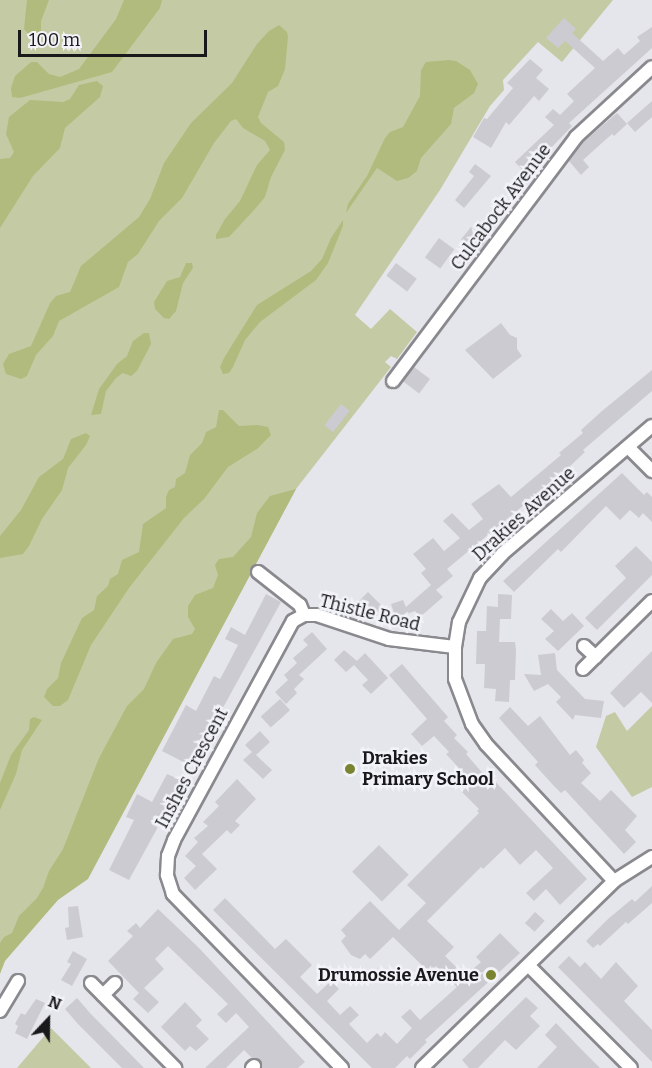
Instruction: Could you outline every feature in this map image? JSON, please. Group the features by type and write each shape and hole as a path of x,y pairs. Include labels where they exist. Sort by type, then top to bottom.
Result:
{"street":[{"name":"Culcabock Avenue","path":"393,381 576,137 652,67"},
{"name":"Drakies Avenue","path":"614,881 486,744 472,724 455,679 455,647 459,622 480,578 502,554 652,426"},
{"path":"628,447 652,471"},
{"name":"Thistle Road","path":"258,572 300,605 304,615 317,615 389,639 455,647"},
{"path":"584,669 652,601"},
{"name":"Inshes Crescent","path":"304,615 292,621 286,631 174,840 168,856 167,875 173,894 187,910 342,1068"},
{"path":"584,646 596,657"},
{"path":"431,1065 614,881 652,857"},
{"path":"529,966 632,1068"},
{"path":"0,1011 18,981"},
{"path":"91,983 175,1068"},
{"path":"103,995 115,983"}],"green space":[{"path":"0,0 613,0 562,62 538,42 503,80 504,90 490,106 440,190 355,315 371,329 390,309 417,332 397,359 391,356 385,362 391,367 296,489 143,774 67,880 0,961"},
{"path":"27,0 49,0 41,21 41,44 24,29"},
{"path":"124,0 162,0 160,8 112,72 20,98 12,97 11,88 15,76 31,62 37,62 49,74 60,77 79,69 116,19"},
{"path":"279,25 287,32 288,37 285,69 278,86 268,92 258,117 261,123 284,142 285,150 271,177 265,197 229,237 216,239 225,219 240,201 257,165 270,150 265,141 243,128 236,119 231,121 214,143 182,198 159,221 138,254 128,262 119,287 59,321 53,336 36,355 27,376 21,379 6,374 3,364 9,354 31,346 50,303 56,296 70,292 81,266 139,217 150,199 164,163 191,123 232,83 257,44 269,31"},
{"path":"456,61 470,70 478,84 474,93 454,108 451,124 421,158 417,171 408,178 397,181 377,168 346,213 348,204 367,176 385,138 390,132 403,127 420,96 421,70 426,62"},
{"path":"97,81 103,86 100,97 65,128 60,148 33,176 0,228 0,159 10,158 14,152 6,134 9,117 30,100 63,102 70,99 79,85"},
{"path":"343,220 343,226 328,263 316,280 260,322 245,340 229,373 223,374 220,367 224,358 257,305 311,271 322,259 331,238"},
{"path":"186,263 192,263 193,268 183,283 176,311 169,319 164,318 155,309 154,302 167,281 180,277"},
{"path":"144,333 149,333 151,344 137,371 131,376 123,373 116,378 106,391 101,414 91,415 99,389 117,364 127,356 133,341"},
{"path":"219,410 223,410 239,426 268,427 271,435 257,449 228,467 204,499 184,518 129,588 91,645 68,700 60,706 53,706 44,697 47,689 58,678 61,663 82,618 94,610 97,596 108,586 110,579 118,574 122,560 139,552 143,524 166,508 166,497 169,490 175,487 176,479 185,473 190,455 202,443 206,432 216,427"},
{"path":"86,433 90,436 86,445 68,468 62,490 42,519 29,546 23,554 0,558 0,536 21,510 39,477 63,459 71,439"},
{"path":"296,489 88,879 58,900 5,961 0,974 0,943 4,937 12,933 19,916 37,898 43,888 49,871 63,849 99,758 127,706 144,689 156,663 173,639 192,634 195,629 188,617 188,606 195,595 213,588 218,575 215,565 219,559 233,557 251,537 257,513 270,496"},
{"path":"652,706 652,787 632,797 596,747 606,716 615,712 627,731"},
{"path":"34,717 42,720 22,750 16,774 0,810 0,783 11,755 29,730 30,719"},
{"path":"51,1028 91,1068 17,1068"}],"building":[{"path":"564,18 576,29 572,33 603,61 618,48 624,55 640,41 637,37 652,27 652,48 569,123 572,126 526,174 515,162 554,125 545,117 553,109 560,115 574,101 567,94 595,68 565,41 558,48 546,38"},
{"path":"530,59 543,70 536,78 549,89 539,101 534,96 509,125 506,122 491,148 473,137 484,118 487,119 513,88 507,83"},
{"path":"652,101 652,117 635,132 627,123"},
{"path":"617,113 627,124 583,160 589,167 581,175 569,161 582,143"},
{"path":"475,164 491,176 464,208 455,200 474,176 469,172"},
{"path":"471,227 487,240 477,253 461,239"},
{"path":"439,238 454,249 440,269 425,257"},
{"path":"396,263 417,279 407,291 386,276"},
{"path":"501,323 510,335 517,338 517,349 522,356 493,379 465,350"},
{"path":"414,367 430,379 419,393 403,381"},
{"path":"652,370 652,391 583,450 585,452 566,470 447,569 453,576 436,590 443,597 420,617 415,611 393,619 395,616 391,604 403,600 406,607 431,585 421,573 426,569 413,554 433,538 444,551 460,538 443,521 452,513 469,530 483,519 471,504 499,484 511,497 561,455 559,453 583,433 581,430 602,411"},
{"path":"341,404 350,411 333,432 324,425"},
{"path":"622,473 644,495 647,492 652,497 652,522 643,513 639,518 630,510 620,520 606,506 561,552 558,549 514,592 503,581"},
{"path":"636,546 652,562 652,575 597,630 585,618 626,578 615,566"},
{"path":"368,592 384,608 374,619 357,603"},
{"path":"266,594 281,602 191,766 162,751 186,705 196,711 214,676 220,679 238,645 225,639 231,627 245,635"},
{"path":"498,594 512,595 511,619 500,619 499,642 515,642 515,680 510,680 509,702 495,701 496,689 484,688 485,664 476,664 477,631 486,631 487,606 498,607"},
{"path":"551,609 563,621 572,613 584,626 558,651 545,639 554,631 541,619"},
{"path":"312,632 327,649 299,675 304,679 294,689 297,693 286,704 275,692 288,680 284,675 297,663 293,658 308,645 303,640"},
{"path":"344,650 357,661 365,653 388,678 371,694 362,685 368,680 354,665 346,672 334,660"},
{"path":"652,651 652,703 641,692 624,708 610,693"},
{"path":"555,653 557,670 585,699 604,701 601,718 575,715 573,720 556,702 561,697 548,684 534,691 524,674 541,675 538,655"},
{"path":"402,664 448,717 444,721 457,735 454,738 468,752 466,754 485,776 487,773 587,879 560,905 546,889 534,901 526,893 553,868 536,850 520,865 505,848 483,869 481,867 427,921 454,947 445,956 465,976 481,962 476,957 500,933 520,953 425,1040 427,1042 410,1059 407,1056 395,1068 372,1068 213,910 225,898 275,949 286,939 312,965 300,977 317,994 331,981 339,989 327,1001 340,1015 350,1006 359,1015 349,1024 367,1043 377,1033 381,1037 385,1032 397,1044 412,1028 401,1017 410,1009 420,1020 457,987 436,966 429,972 393,937 370,959 365,954 360,959 351,955 341,941 346,936 341,930 370,901 399,930 426,903 407,885 479,813 477,811 479,809 462,792 469,785 456,770 459,768 446,754 449,752 434,736 422,746 411,734 427,719 389,675"},
{"path":"280,699 290,710 271,728 261,716"},
{"path":"510,707 528,726 540,716 570,755 576,750 584,760 582,763 591,773 581,783 600,801 611,790 637,816 625,830 636,842 624,854 565,790 561,793 535,765 538,762 499,718"},
{"path":"260,731 270,742 256,755 272,770 263,779 243,760 252,752 245,745"},
{"path":"167,774 183,781 129,880 109,870 134,820 126,817 137,794 152,802"},
{"path":"237,779 256,799 235,821 240,825 231,834 227,830 202,854 217,869 195,890 184,878 196,866 185,856 198,842 194,838 208,826 203,822 219,806 215,802"},
{"path":"379,845 409,875 382,902 352,872"},
{"path":"652,886 652,903 628,924 626,922 600,946 598,944 593,948 586,941 632,899 635,902"},
{"path":"78,906 83,937 67,940 65,928 69,927 68,907"},
{"path":"158,909 199,948 305,1062 298,1068 262,1068 260,1061 252,1058 244,1050 226,1068 205,1068 249,1027 236,1013 226,1023 217,1014 228,1004 168,946 155,959 164,969 144,988 159,1002 148,1013 133,999 139,993 108,961 133,936 127,931 136,923 140,928"},
{"path":"535,912 545,921 535,932 525,923"},
{"path":"73,951 87,959 72,986 61,980 71,964 67,962"},
{"path":"569,956 580,967 585,962 601,979 616,962 638,986 624,1001 652,1030 652,1062 558,967"},
{"path":"526,997 538,1008 530,1016 540,1026 516,1050 505,1040 478,1068 469,1068 462,1060"},
{"path":"77,998 144,1068 122,1068 78,1024 65,1009"},
{"path":"36,999 45,1003 27,1039 15,1033 18,1026 15,1024 21,1013 25,1015"},
{"path":"185,1002 202,1020 196,1026 209,1039 196,1051 190,1046 185,1051 161,1027"},
{"path":"556,1023 600,1068 537,1068 557,1047 545,1035"}],"place":[{"name":"Drakies Primary School","path":"350,769"},
{"name":"Drumossie Avenue","path":"491,975"}]}
